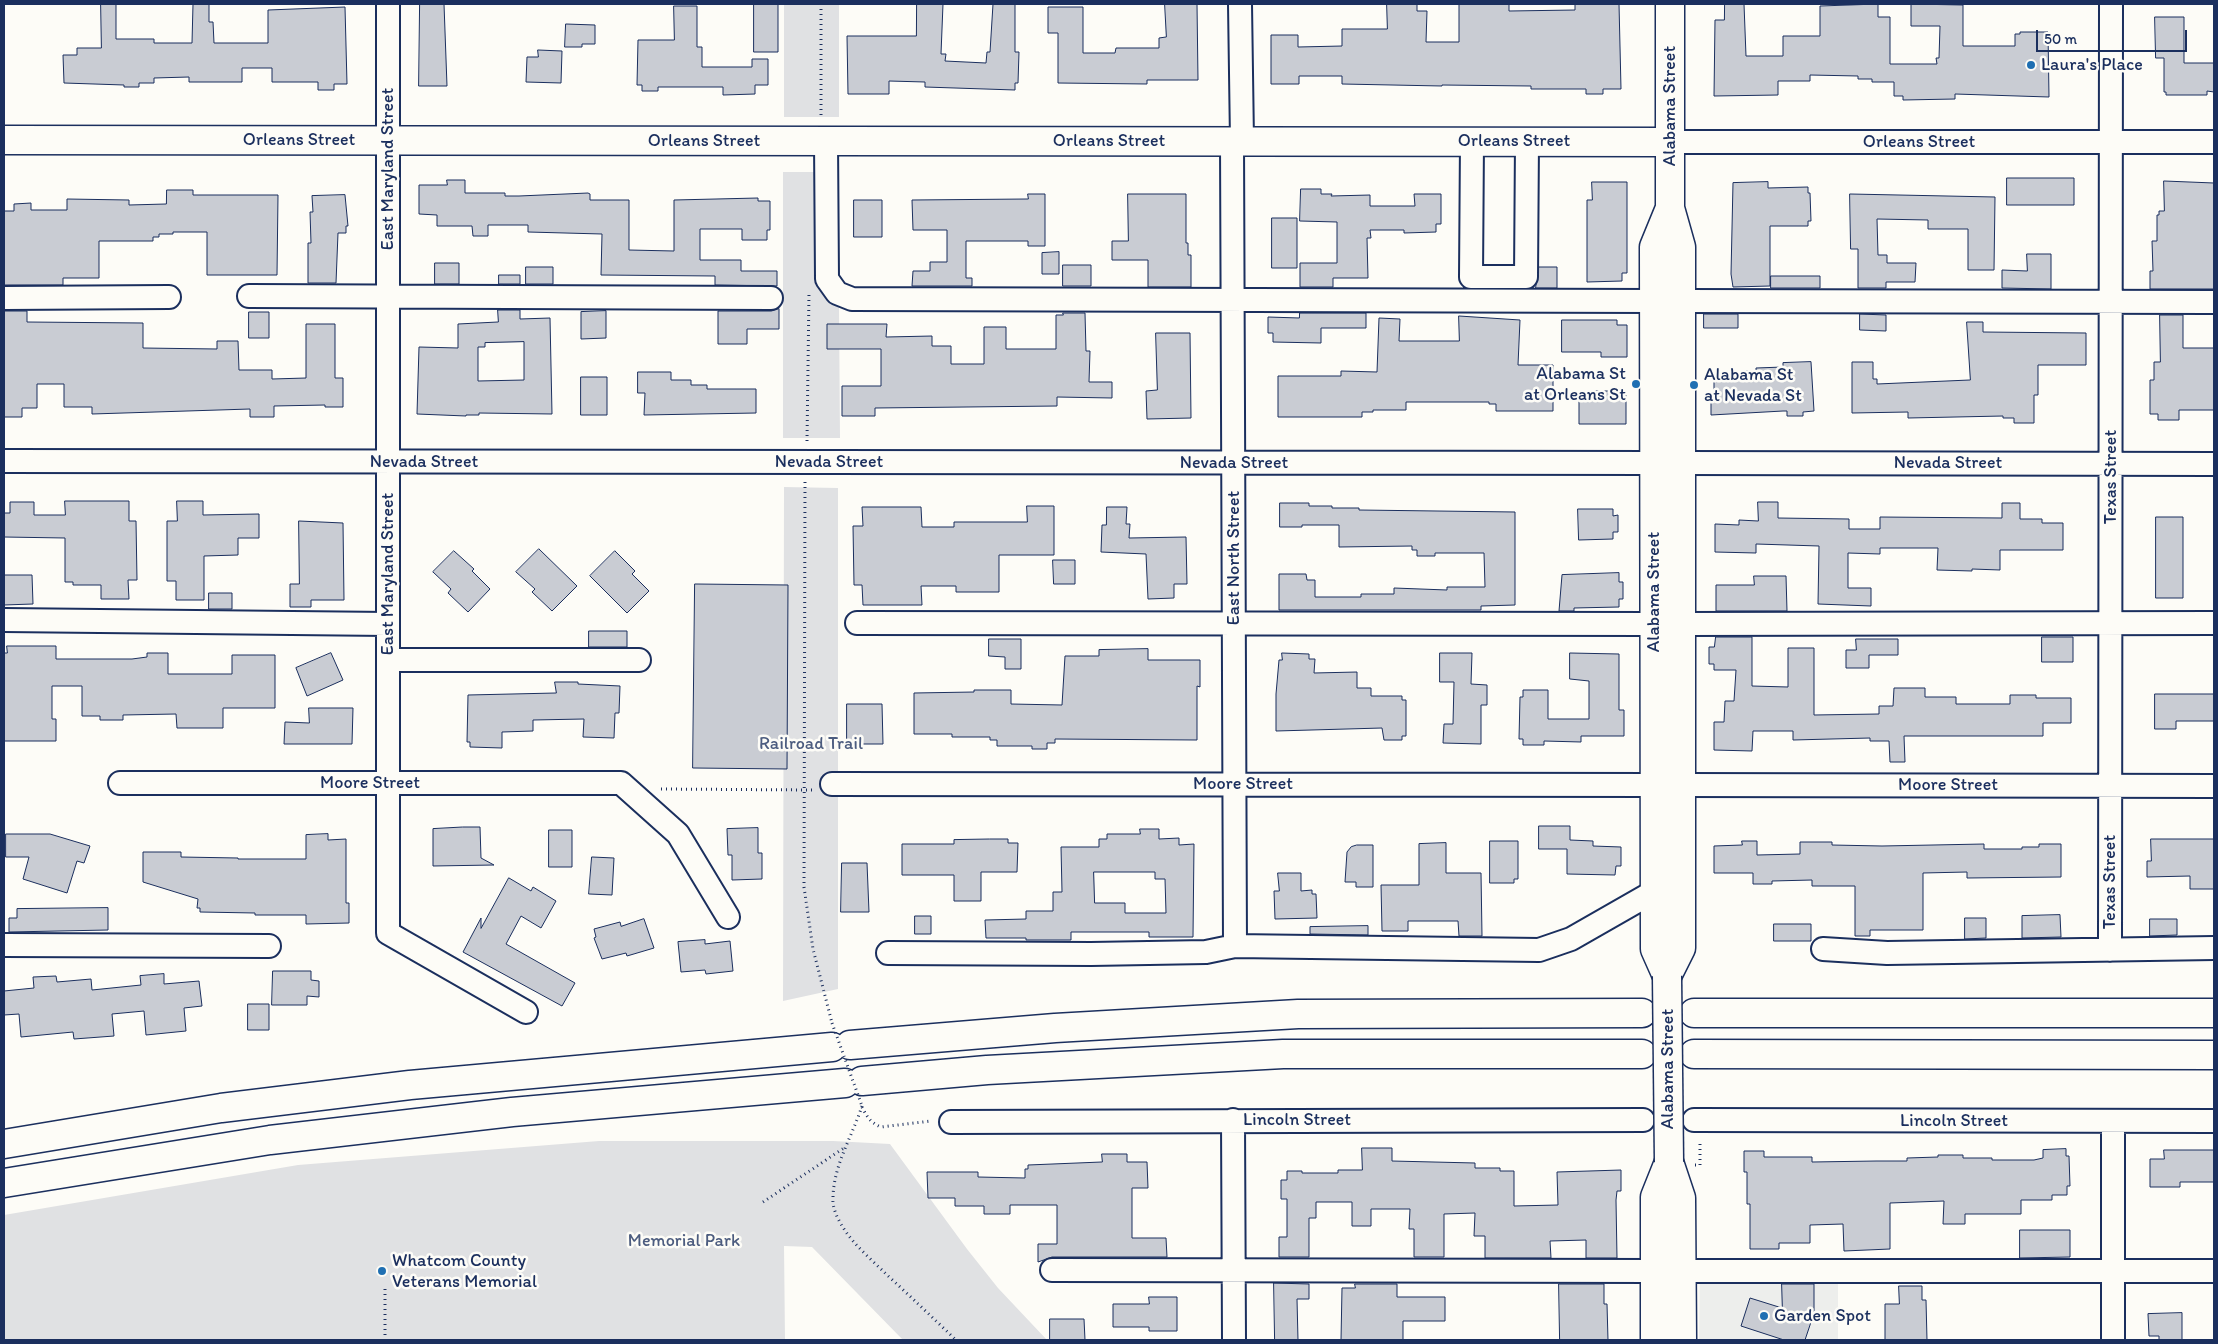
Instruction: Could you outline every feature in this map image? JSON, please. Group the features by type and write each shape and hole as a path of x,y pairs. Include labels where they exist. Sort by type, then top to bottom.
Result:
{"main road":[{"name":"Alabama Street","path":"1668,976 1681,948 1681,247 1670,208 1670,4"},
{"name":"Orleans Street","path":"4,140 1670,142"},
{"name":"Alabama Street","path":"1655,1340 1681,1198 1669,1162 1668,976 1655,948 1654,247 1670,208"},
{"path":"4,1144 221,1108 410,1085 838,1038 1298,1014 1642,1013"},
{"path":"1694,1013 2214,1013"},
{"path":"4,1183 270,1140 512,1112 856,1090 987,1070 1283,1054 1642,1054"},
{"path":"1694,1054 2214,1055"},
{"name":"Alabama Street","path":"1668,1271 1682,1340"}],"street":[{"name":"East Maryland Street","path":"388,4 388,933 526,1012"},
{"name":"East North Street","path":"1235,946 1233,300 1240,4"},
{"name":"Texas Street","path":"2110,950 2111,4"},
{"path":"826,141 827,279 833,289 843,297 872,300 1654,301"},
{"path":"1472,141 1471,277 1526,277 1527,141"},
{"name":"Orleans Street","path":"1670,142 2214,142"},
{"path":"1501,277 1501,300"},
{"path":"249,296 771,298"},
{"path":"4,298 169,297"},
{"path":"1681,301 2214,302"},
{"name":"Nevada Street","path":"4,461 1654,463"},
{"name":"Nevada Street","path":"1681,463 2214,464"},
{"path":"4,620 388,624"},
{"path":"857,623 1654,624"},
{"path":"1681,624 2214,623"},
{"path":"388,660 639,660"},
{"name":"Moore Street","path":"120,783 621,783 678,834 728,917"},
{"name":"Moore Street","path":"832,784 1654,785"},
{"name":"Moore Street","path":"1681,785 2214,786"},
{"path":"888,953 1100,954 1206,952 1235,946 1540,950 1571,939 1655,891"},
{"path":"4,946 269,946"},
{"path":"1823,949 1886,953 2214,948"},
{"path":"1234,1120 1234,1340"},
{"name":"Lincoln Street","path":"951,1122 1642,1120"},
{"name":"Lincoln Street","path":"1694,1120 2214,1121"},
{"path":"2113,1121 2113,1340"},
{"path":"1052,1270 2214,1271"}],"path":[{"path":"821,4 821,107"},
{"path":"806,448 810,288"},
{"path":"806,475 804,887 813,949 838,1038 856,1090 869,1119 881,1127 942,1120 951,1122"},
{"path":"660,789 826,790 832,784"},
{"path":"856,1090 854,1129 844,1148 834,1183 832,1200 836,1215 844,1230 864,1253 956,1340"},
{"path":"763,1202 844,1148"},
{"path":"385,1289 385,1340"}],"shaded area":[{"name":"Garden Spot","path":"1700,1271 1838,1271 1838,1340 1699,1340"}],"green space":[{"path":"784,4 839,4 839,117 784,117"},
{"path":"783,172 838,172 840,438 783,438"},
{"name":"Railroad Trail","path":"784,487 838,488 838,989 783,1001"},
{"name":"Memorial Park","path":"599,1141 833,1141 890,1144 998,1288 1047,1340 903,1340 812,1247 784,1246 785,1340 4,1340 4,1215 298,1165"}],"building":[{"path":"101,4 116,4 116,39 154,39 154,43 192,43 193,4 209,4 209,22 213,22 214,43 268,43 268,10 345,7 347,84 334,84 334,90 318,90 318,82 272,82 272,68 242,68 242,82 189,82 189,77 154,78 154,83 139,83 139,87 64,83 63,55 77,55 77,48 101,48"},
{"path":"420,4 444,4 447,86 419,86"},
{"path":"754,4 778,4 778,52 754,52"},
{"path":"917,4 943,4 941,54 946,54 945,61 986,63 987,52 990,52 993,4 1015,4 1015,52 1019,52 1018,83 1015,83 1015,90 925,87 925,82 889,81 889,94 848,94 847,36 916,36"},
{"path":"1165,4 1197,4 1198,80 1147,80 1147,84 1058,83 1058,33 1048,33 1048,7 1083,7 1083,53 1115,53 1116,48 1159,48 1159,38 1166,37"},
{"path":"1387,4 1417,4 1417,11 1427,11 1426,42 1459,42 1459,4 1509,4 1509,11 1575,10 1575,4 1619,4 1621,89 1603,89 1603,94 1586,94 1586,89 1531,89 1531,86 1342,84 1342,76 1299,76 1299,84 1271,84 1271,35 1298,35 1298,47 1342,46 1342,29 1387,29"},
{"path":"1725,4 1744,4 1746,56 1783,56 1783,36 1820,36 1820,6 1878,4 1878,17 1890,17 1890,64 1937,64 1936,58 1939,58 1940,26 1911,26 1911,4 1963,5 1963,46 2015,46 2015,34 2020,34 2020,32 2048,32 2049,97 1955,94 1955,99 1903,100 1903,96 1894,96 1894,82 1872,82 1872,79 1858,79 1858,76 1810,75 1810,81 1778,81 1778,95 1714,96 1715,20 1724,20"},
{"path":"674,6 697,6 697,47 702,47 702,67 752,67 752,59 768,59 768,85 755,85 755,94 723,95 723,87 658,87 658,91 642,91 642,85 637,85 638,40 674,40"},
{"path":"2155,17 2184,17 2184,63 2214,63 2214,92 2207,91 2207,95 2166,95 2166,92 2164,92 2164,58 2156,58"},
{"path":"566,24 595,25 595,44 582,44 582,47 565,47"},
{"path":"538,50 562,51 561,83 526,82 527,57 538,57"},
{"path":"2007,178 2074,178 2074,205 2007,205"},
{"path":"447,180 465,180 465,193 505,193 505,196 519,196 588,193 590,194 590,200 629,200 629,250 674,251 674,200 758,198 758,201 770,201 770,230 767,230 767,240 742,240 742,229 700,229 700,260 741,260 741,271 777,271 777,286 715,285 715,276 601,275 602,234 528,232 528,225 488,225 488,236 473,236 472,226 437,226 437,215 419,214 419,185 447,185"},
{"path":"2164,181 2214,183 2214,289 2150,289 2150,271 2153,271 2152,241 2157,241 2157,215 2159,215 2159,211 2164,211"},
{"path":"1592,182 1627,182 1627,273 1622,273 1622,281 1587,282 1587,200 1592,200"},
{"path":"1768,182 1768,188 1808,187 1811,221 1808,221 1808,226 1770,226 1770,286 1733,287 1731,274 1733,183"},
{"path":"1301,189 1321,189 1321,194 1332,194 1331,196 1370,195 1370,206 1415,206 1414,194 1441,194 1441,224 1436,224 1436,232 1404,233 1404,230 1370,230 1371,238 1367,238 1368,278 1333,278 1333,287 1300,287 1300,263 1337,263 1337,222 1300,221"},
{"path":"167,190 193,190 193,195 278,195 277,275 207,275 207,232 173,232 173,234 159,234 159,237 153,237 153,241 99,241 99,278 63,278 63,285 4,285 4,211 14,211 14,204 31,203 31,210 67,210 67,199 129,200 129,205 166,204"},
{"path":"1028,194 1045,194 1045,246 1028,246 1028,241 966,241 966,278 972,278 972,286 912,286 913,271 930,271 930,262 947,262 947,230 913,230 912,200 1028,199"},
{"path":"1128,194 1186,194 1186,243 1188,243 1188,255 1191,255 1191,287 1148,287 1148,260 1112,260 1112,241 1128,241"},
{"path":"1850,194 1995,197 1994,270 1968,270 1968,229 1928,229 1928,220 1877,219 1878,255 1887,255 1887,263 1916,263 1915,282 1886,282 1886,288 1858,288 1858,249 1851,249"},
{"path":"345,195 348,226 346,226 346,233 338,233 336,283 308,283 308,243 311,243 310,212 313,212 312,196"},
{"path":"854,200 882,200 882,237 854,237"},
{"path":"1272,218 1297,218 1297,268 1272,268"},
{"path":"1059,252 1059,274 1042,274 1042,253"},
{"path":"2027,254 2051,254 2051,289 2002,288 2002,270 2027,271"},
{"path":"435,263 459,263 459,284 435,284"},
{"path":"1063,265 1091,265 1091,286 1063,286"},
{"path":"526,267 553,267 553,284 526,284"},
{"path":"1539,267 1557,267 1557,288 1536,288"},
{"path":"499,275 520,275 520,284 499,284"},
{"path":"1771,276 1820,276 1820,288 1771,288"},
{"path":"779,309 779,329 747,329 747,344 718,344 718,311 771,311"},
{"path":"498,310 520,310 520,319 550,318 552,414 479,413 479,415 466,416 417,414 419,347 458,348 458,324 498,322","holes":["524,342 524,380 478,381 478,347 485,347 485,343"]},
{"path":"4,311 27,311 27,322 143,323 143,348 217,349 217,341 238,341 239,370 272,370 272,379 306,378 306,324 335,324 335,378 343,378 343,407 325,407 325,405 274,406 274,417 250,417 250,409 92,414 92,407 64,407 64,384 37,384 37,408 22,408 22,417 4,417"},
{"path":"606,311 606,338 581,339 581,312"},
{"path":"249,312 269,312 269,338 249,338"},
{"path":"1063,313 1085,313 1086,351 1090,351 1089,382 1112,382 1112,398 1057,397 1057,406 875,408 875,416 842,416 842,386 881,386 881,349 827,349 827,324 887,324 886,337 932,336 932,346 951,346 951,364 984,364 984,327 1006,327 1006,349 1056,349 1056,315 1063,315"},
{"path":"1300,313 1366,313 1366,328 1321,328 1321,343 1273,342 1273,333 1268,333 1268,317 1299,318"},
{"path":"1704,314 1738,314 1738,328 1704,328"},
{"path":"1860,314 1886,315 1886,331 1860,330"},
{"path":"2160,315 2183,315 2183,348 2214,348 2214,410 2179,410 2179,420 2158,420 2158,414 2150,414 2150,380 2154,380 2154,362 2160,362"},
{"path":"1459,316 1520,320 1518,365 1553,365 1553,411 1496,411 1496,404 1489,404 1489,402 1406,402 1406,410 1373,410 1373,412 1362,412 1362,417 1278,417 1278,376 1341,376 1341,371 1377,372 1379,318 1400,319 1399,341 1459,341"},
{"path":"1562,320 1617,320 1617,325 1627,325 1627,357 1601,357 1601,352 1562,352"},
{"path":"1967,322 1983,322 1983,332 2086,333 2086,365 2038,365 2038,395 2034,395 2034,423 2014,423 2014,418 2003,418 2003,416 1908,418 1908,412 1852,413 1852,362 1873,362 1873,379 1877,379 1877,384 1970,380"},
{"path":"1156,333 1190,333 1191,418 1147,419 1146,391 1157,390"},
{"path":"1811,362 1814,411 1803,412 1803,416 1787,416 1787,411 1711,415 1711,395 1714,395 1714,376 1745,376 1745,371 1756,371 1756,368 1783,367 1783,363"},
{"path":"638,372 671,372 671,380 691,380 691,385 707,385 707,389 756,389 756,413 644,415 645,393 638,393"},
{"path":"581,377 607,377 607,415 581,415"},
{"path":"1595,391 1626,391 1626,424 1579,424 1579,399 1595,399"},
{"path":"65,501 129,501 129,521 136,521 137,580 128,580 129,599 101,599 101,585 73,585 73,582 65,582 65,538 4,537 4,513 10,513 10,502 34,502 34,515 65,515"},
{"path":"177,501 203,501 203,515 259,514 259,538 238,538 238,555 204,556 204,600 176,600 176,581 167,581 167,521 177,521"},
{"path":"1758,502 1778,502 1778,518 1849,519 1849,529 1880,529 1880,517 2002,518 2002,503 2020,503 2020,519 2042,519 2042,523 2063,523 2063,550 2000,550 2000,570 1972,569 1972,571 1937,570 1938,548 1880,548 1880,554 1848,553 1848,588 1871,588 1871,606 1818,604 1819,546 1756,544 1756,553 1715,552 1715,524 1739,525 1739,520 1758,521"},
{"path":"1280,503 1309,503 1309,506 1359,508 1359,510 1515,512 1515,605 1481,606 1481,610 1279,610 1279,574 1306,574 1307,580 1315,580 1315,597 1361,597 1361,594 1394,594 1394,588 1447,590 1447,587 1485,587 1484,553 1435,553 1435,556 1417,556 1417,550 1412,550 1412,546 1339,547 1339,525 1280,527"},
{"path":"1027,506 1054,506 1054,555 999,555 999,592 956,592 956,586 921,586 922,605 863,605 862,585 854,585 853,526 863,526 862,507 921,507 922,527 954,527 954,522 1027,522"},
{"path":"1107,507 1127,507 1126,524 1130,524 1129,538 1186,537 1187,584 1174,584 1174,598 1148,599 1146,554 1101,552 1102,525 1106,525"},
{"path":"1578,509 1613,509 1613,516 1618,515 1618,532 1613,532 1613,539 1579,540"},
{"path":"2156,517 2183,517 2183,598 2156,598"},
{"path":"299,521 343,523 344,600 311,600 311,607 290,607 290,584 299,584"},
{"path":"539,549 577,586 552,611 532,592 535,589 516,572"},
{"path":"454,551 474,569 472,571 490,589 468,612 448,593 451,589 433,572"},
{"path":"615,551 635,571 632,574 649,591 627,613 590,576"},
{"path":"1053,560 1075,560 1075,584 1054,584"},
{"path":"1619,573 1619,582 1623,582 1623,599 1619,599 1619,607 1574,608 1574,611 1559,611 1562,575"},
{"path":"4,575 32,575 33,604 4,605"},
{"path":"1754,576 1786,576 1787,611 1716,611 1716,585 1754,585"},
{"path":"695,584 788,585 787,769 693,768"},
{"path":"209,593 232,593 232,609 209,609"},
{"path":"589,631 627,631 627,647 589,647"},
{"path":"1716,637 1752,637 1752,686 1788,687 1788,648 1814,648 1814,715 1879,714 1879,706 1893,706 1894,688 1925,688 1925,697 1956,697 1956,704 2010,704 2010,695 2036,695 2036,698 2071,698 2071,723 2043,723 2043,736 1904,736 1905,762 1890,762 1889,741 1870,741 1870,738 1793,740 1793,731 1753,731 1752,751 1714,750 1714,722 1724,722 1725,701 1734,701 1736,670 1714,670 1714,664 1709,664 1709,647 1714,647"},
{"path":"2042,637 2073,637 2073,662 2042,662"},
{"path":"989,639 1021,639 1021,669 1005,669 1005,657 989,656"},
{"path":"1856,639 1898,639 1898,655 1869,655 1869,668 1846,668 1846,650 1856,650"},
{"path":"7,646 56,646 56,659 132,659 147,657 147,653 168,653 168,674 232,674 232,655 275,655 275,708 223,708 223,728 177,728 176,714 123,715 123,720 100,720 100,716 82,716 82,686 52,686 52,719 56,719 56,741 4,741 4,653 7,653"},
{"path":"1148,649 1148,660 1200,660 1200,687 1197,686 1197,740 1055,739 1055,743 1047,743 1047,749 1032,749 1032,746 997,746 997,740 990,740 990,737 914,734 914,693 1011,690 1011,704 1062,705 1065,656 1099,656 1099,650"},
{"path":"331,653 343,680 307,696 296,668"},
{"path":"1282,653 1309,654 1309,659 1315,659 1314,673 1357,672 1357,688 1371,688 1371,696 1402,696 1402,700 1406,700 1406,736 1402,736 1402,740 1384,740 1382,728 1276,731 1276,694 1279,660 1282,660"},
{"path":"1440,653 1472,653 1471,684 1487,685 1487,705 1481,705 1481,744 1443,743 1444,724 1453,724 1454,682 1440,682"},
{"path":"1570,653 1619,654 1619,710 1624,710 1624,736 1581,736 1581,742 1544,741 1544,745 1523,745 1523,739 1519,739 1520,697 1523,697 1523,690 1548,690 1548,719 1589,719 1589,681 1570,679"},
{"path":"555,682 620,686 619,713 615,713 614,738 583,737 584,719 533,720 533,731 502,732 502,748 470,747 470,742 467,742 468,695 556,693"},
{"path":"2155,694 2214,694 2214,721 2176,721 2176,729 2155,729"},
{"path":"847,704 882,704 883,744 847,744"},
{"path":"309,708 353,708 352,744 284,744 285,722 309,723"},
{"path":"1539,826 1570,826 1570,840 1593,841 1593,846 1621,847 1621,866 1616,866 1615,875 1567,874 1567,849 1539,849"},
{"path":"480,827 481,858 494,865 433,866 433,829"},
{"path":"758,828 758,853 762,853 762,879 732,880 732,855 728,855 727,829"},
{"path":"1140,829 1159,829 1159,839 1179,838 1179,845 1194,844 1193,937 1149,937 1149,932 1071,932 1071,940 986,938 985,920 1026,919 1026,911 1053,911 1053,892 1062,892 1061,847 1099,847 1099,839 1107,839 1107,834 1140,834","holes":["1094,872 1155,872 1155,879 1165,879 1166,913 1125,913 1125,903 1095,903"]},
{"path":"549,830 572,830 572,867 549,867"},
{"path":"6,834 50,834 90,846 84,863 77,861 67,893 23,879 29,857 6,857"},
{"path":"328,834 328,840 346,839 346,903 349,903 349,923 306,924 306,915 200,912 200,908 197,908 198,899 143,882 143,852 181,852 181,857 306,859 306,835"},
{"path":"1008,839 1008,843 1018,843 1017,872 981,872 981,901 954,901 954,875 902,875 902,844 954,844 954,840"},
{"path":"2151,839 2214,839 2214,889 2190,889 2190,876 2147,877 2147,861 2151,861"},
{"path":"1490,841 1518,841 1518,879 1514,879 1514,883 1490,883"},
{"path":"1742,841 1757,841 1757,855 1800,854 1800,842 1832,842 1832,845 1882,846 1984,844 1984,849 2022,849 2022,847 2039,847 2039,844 2061,844 2061,877 1967,878 1967,872 1923,873 1923,930 1870,930 1870,936 1855,936 1855,886 1812,886 1812,880 1772,881 1772,884 1753,884 1753,873 1714,873 1714,846 1742,845"},
{"path":"1446,843 1446,873 1481,873 1482,936 1459,936 1458,921 1408,921 1408,931 1382,931 1381,885 1419,885 1419,844"},
{"path":"1373,845 1373,887 1356,887 1356,882 1345,882 1347,852 1351,847"},
{"path":"592,857 614,858 612,895 589,894"},
{"path":"842,863 867,863 869,912 841,912"},
{"path":"1278,873 1301,873 1301,891 1312,890 1312,894 1316,894 1317,918 1275,919 1274,891 1279,891"},
{"path":"509,878 531,891 533,887 556,901 541,928 521,916 506,944 575,983 562,1006 463,952 481,918 481,928"},
{"path":"108,908 108,930 9,932 9,918 17,918 17,909"},
{"path":"2060,915 2061,937 2022,938 2022,916"},
{"path":"915,916 931,916 931,934 915,934"},
{"path":"1965,918 1986,918 1986,938 1965,939"},
{"path":"644,919 654,948 627,956 626,953 602,959 594,938 596,937 594,929 620,922 621,926"},
{"path":"2150,919 2177,919 2177,935 2150,936"},
{"path":"1774,924 1811,924 1811,941 1774,941"},
{"path":"1368,926 1368,935 1310,934 1310,927"},
{"path":"705,940 705,944 730,941 733,971 706,974 705,970 681,972 678,942"},
{"path":"273,971 311,971 311,980 319,981 319,997 307,996 307,1005 272,1005"},
{"path":"164,974 164,984 199,981 202,1006 184,1008 186,1031 146,1035 144,1011 112,1014 114,1036 74,1039 73,1032 21,1037 19,1014 4,1015 4,991 34,988 33,977 56,976 57,982 91,979 92,990 141,985 140,976"},
{"path":"248,1004 269,1004 269,1030 248,1030"},
{"path":"1362,1148 1392,1148 1392,1161 1475,1163 1475,1168 1500,1168 1500,1171 1514,1171 1514,1206 1558,1205 1557,1172 1621,1170 1621,1191 1617,1191 1616,1200 1617,1258 1586,1258 1586,1240 1550,1241 1551,1258 1485,1258 1485,1236 1474,1236 1475,1213 1444,1214 1444,1257 1414,1257 1414,1229 1409,1229 1410,1209 1371,1209 1371,1226 1352,1226 1352,1202 1316,1202 1316,1218 1309,1218 1309,1257 1279,1257 1279,1237 1287,1237 1287,1199 1281,1199 1281,1180 1287,1180 1287,1171 1338,1173 1338,1170 1362,1170"},
{"path":"2066,1149 2066,1156 2069,1156 2070,1186 2067,1186 2067,1195 2052,1195 2052,1200 2021,1200 2021,1214 1965,1214 1965,1224 1943,1224 1944,1201 1890,1203 1890,1249 1844,1251 1843,1224 1810,1225 1810,1243 1779,1243 1779,1249 1750,1249 1750,1204 1747,1204 1747,1172 1744,1172 1744,1151 1764,1151 1764,1157 1812,1157 1812,1162 1907,1161 1907,1158 1938,1157 1938,1155 1963,1155 1963,1158 1992,1158 1992,1160 2034,1160 2043,1158 2043,1150"},
{"path":"2164,1150 2214,1150 2214,1182 2180,1182 2180,1187 2150,1187 2150,1159 2164,1159"},
{"path":"1102,1154 1127,1154 1127,1162 1147,1162 1148,1188 1132,1188 1132,1238 1166,1238 1167,1257 1052,1257 1038,1262 1038,1244 1057,1244 1057,1205 1010,1205 1010,1214 984,1214 984,1206 955,1206 955,1198 928,1198 927,1172 978,1172 978,1177 1025,1178 1025,1169 1028,1169 1028,1165 1102,1162"},
{"path":"2020,1230 2070,1230 2070,1257 2020,1258"},
{"path":"1274,1283 1309,1284 1309,1299 1297,1299 1298,1340 1275,1340"},
{"path":"1355,1284 1397,1284 1397,1297 1445,1297 1445,1321 1403,1321 1403,1340 1341,1340 1342,1288 1355,1288"},
{"path":"1559,1284 1604,1284 1604,1304 1607,1304 1608,1340 1560,1340"},
{"path":"1782,1284 1814,1284 1814,1313 1805,1340 1784,1340 1741,1326 1750,1298 1782,1308"},
{"path":"1899,1286 1922,1286 1922,1300 1926,1300 1927,1340 1885,1340 1885,1304 1899,1304"},
{"path":"1149,1297 1177,1297 1177,1331 1149,1331 1149,1327 1113,1327 1113,1304 1149,1304"},
{"path":"2182,1313 2182,1340 2159,1340 2159,1336 2149,1336 2148,1314"},
{"path":"1050,1319 1084,1319 1085,1340 1050,1340"}],"place":[{"name":"Laura's Place","path":"2031,65"},
{"name":"Alabama St at Orleans St","path":"1636,384"},
{"name":"Alabama St at Nevada St","path":"1694,385"},
{"name":"Whatcom County Veterans Memorial","path":"382,1271"},
{"name":"Garden Spot","path":"1764,1316"}]}
